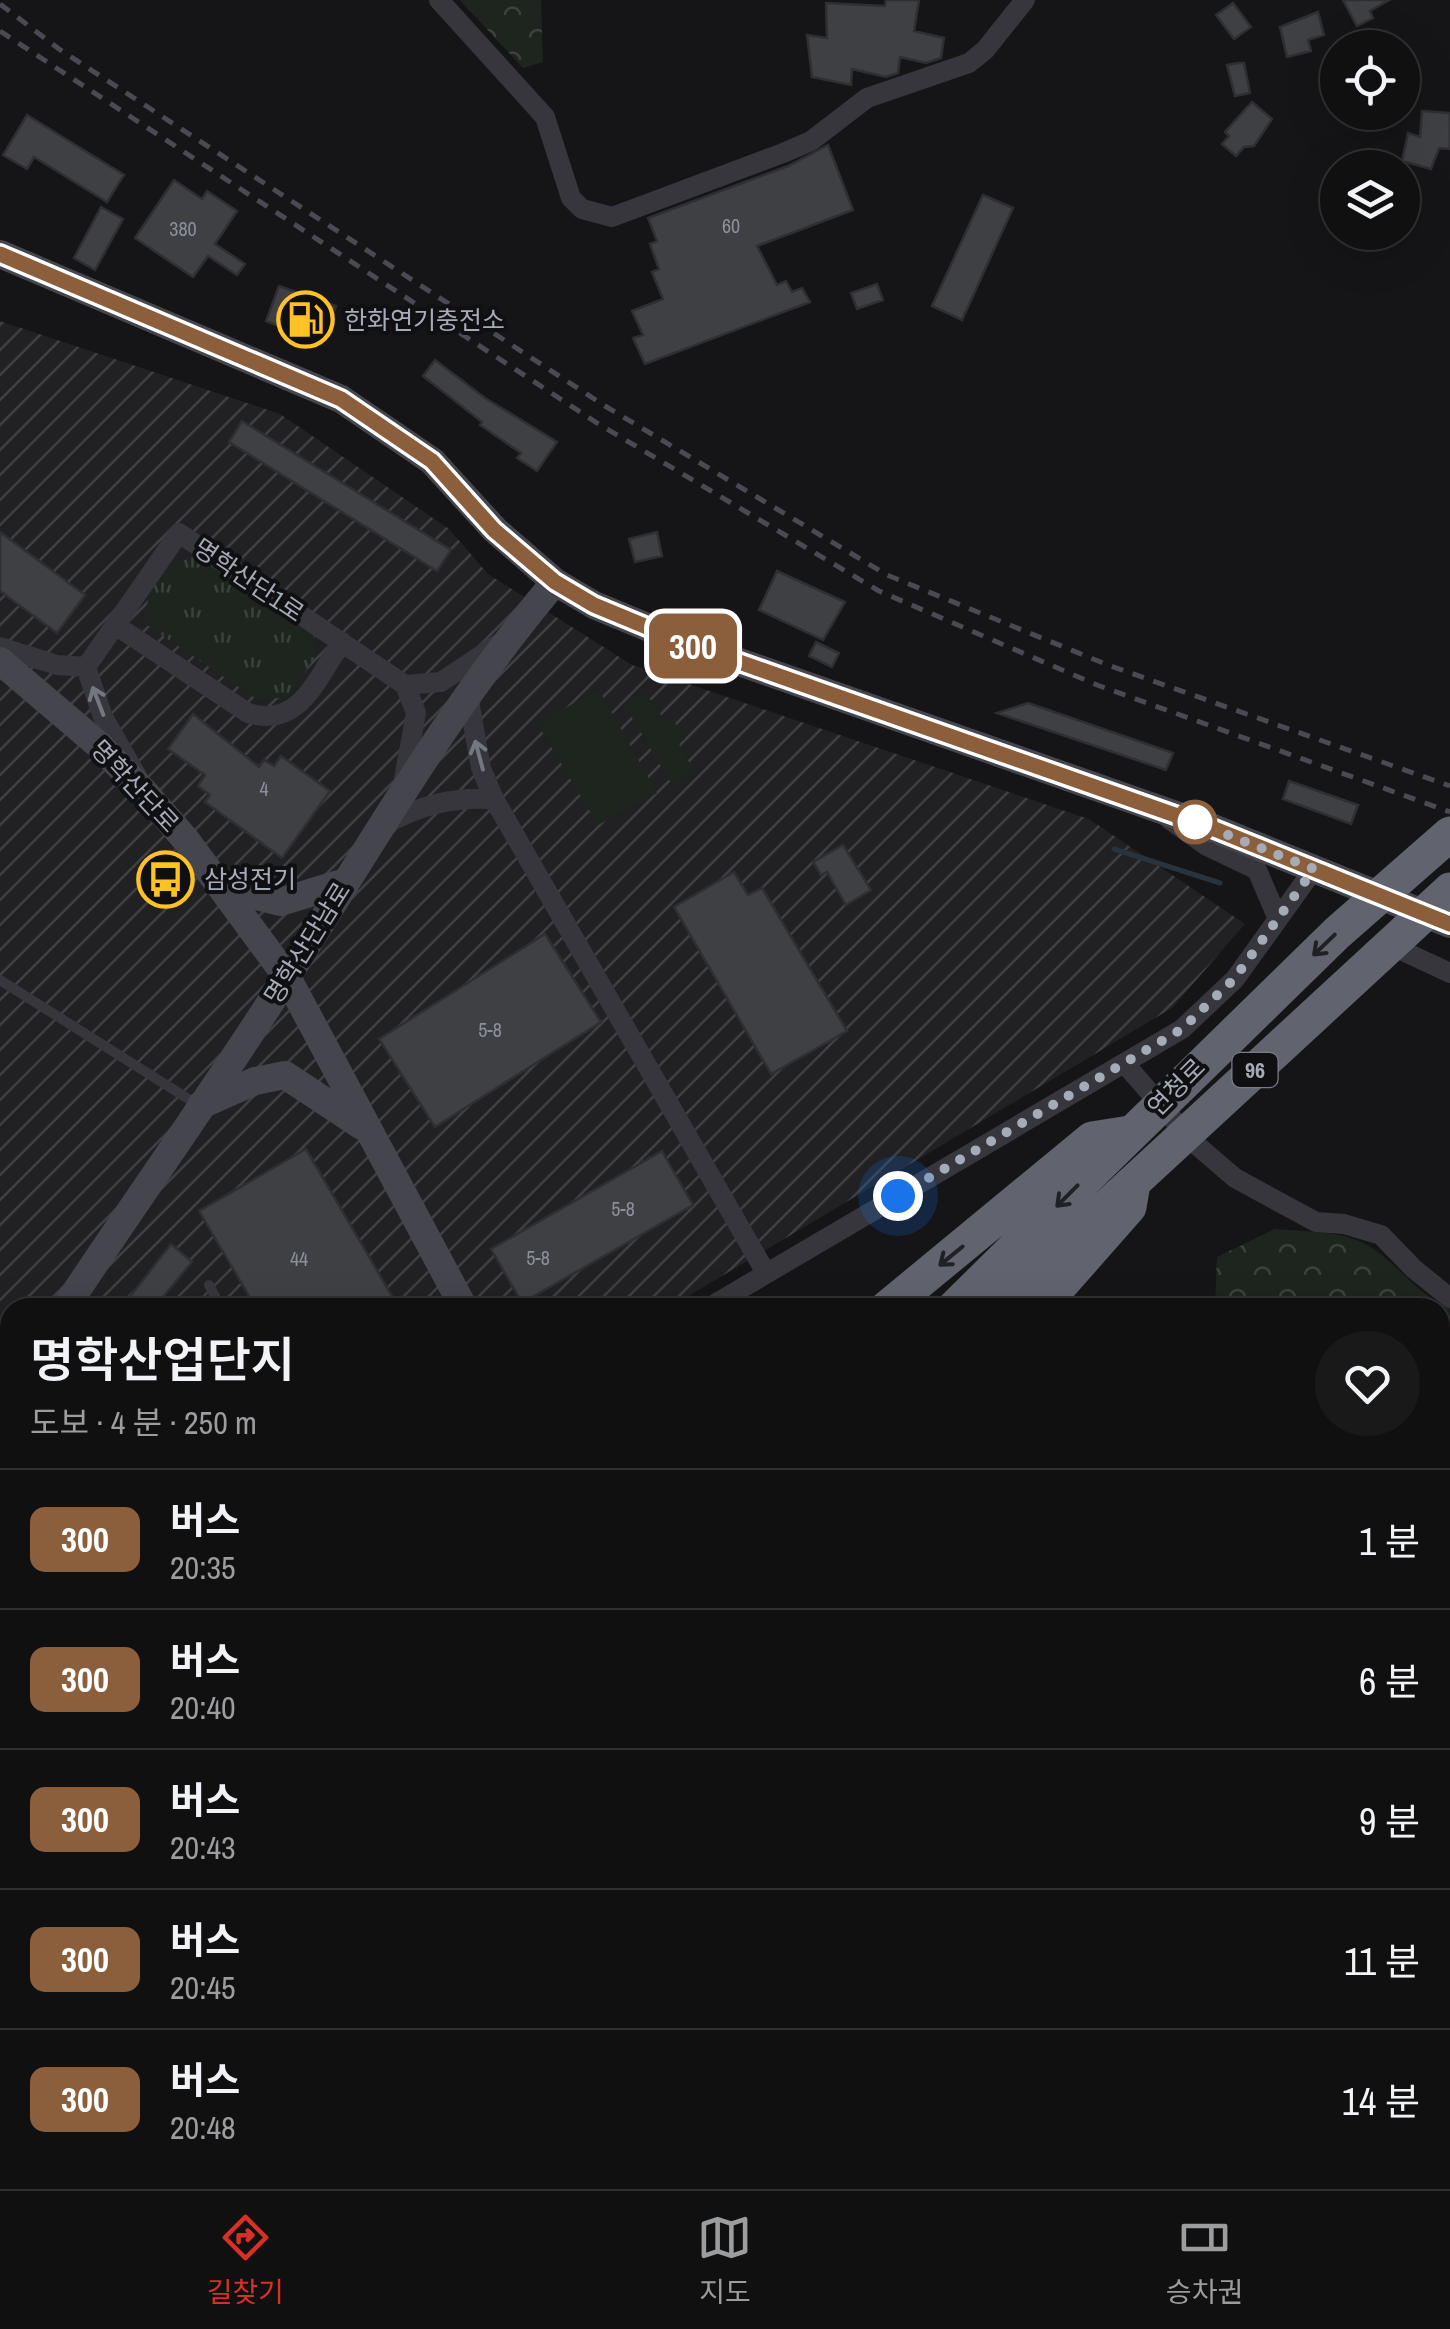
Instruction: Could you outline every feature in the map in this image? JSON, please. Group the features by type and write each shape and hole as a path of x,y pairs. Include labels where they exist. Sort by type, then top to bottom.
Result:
{"highway":[{"name":"연청로","path":"1007,1298 1046,1238 1130,1133 1337,933 1450,834"},
{"name":"연청로","path":"967,1298 1046,1238 1134,1183 1450,890"},
{"path":"911,1298 1046,1238 1041,1298"}],"street":[{"path":"439,0 545,117 571,198 582,209 612,217 782,154 811,141 867,98 969,63 986,50 1025,0"},
{"path":"0,254 341,399 432,461 494,530 555,582 594,605 688,644 1147,804 1450,924"},
{"name":"명학산단1로","path":"86,667 179,532 404,684"},
{"name":"명학산단남로","path":"72,1298 287,977 402,792 508,637 555,582"},
{"path":"116,625 248,714 268,720 286,716 299,704 342,642"},
{"path":"402,792 416,713 404,684 441,682 508,637"},
{"path":"0,647 57,665 86,667 104,717 146,794"},
{"name":"명학산단로","path":"0,661 86,733 146,794 287,977 459,1298"},
{"path":"468,700 481,768 494,799 766,1273"},
{"path":"380,827 425,803 458,797 494,799"},
{"path":"1147,804 1207,846 1257,870 1278,920"},
{"path":"725,1298 1182,1029 1234,979 1314,869"},
{"path":"221,887 280,902 346,882"},
{"path":"1390,945 1450,973"},
{"path":"1126,1064 1192,1141 1235,1178 1316,1222 1344,1224 1381,1234 1414,1270 1450,1298"},
{"path":"199,1106 255,1081 285,1075 367,1129"}],"lane":[{"path":"0,980 199,1106"},
{"path":"209,1285 215,1298"}],"shaded area":[{"path":"0,321 280,414 449,529 488,574 632,665 1089,819 1245,924 1172,1008 685,1298 0,1298"}],"green space":[{"path":"460,0 541,0 543,62 523,68"},
{"path":"188,557 200,557 313,634 318,653 287,697 258,700 147,625 147,604 156,584 170,567"},
{"path":"599,690 657,793 598,825 537,723"},
{"path":"645,692 666,722 672,718 685,739 678,742 695,773 672,785 624,704"},
{"path":"1275,1229 1327,1233 1364,1243 1431,1298 1215,1298 1217,1257"}],"building":[{"path":"886,0 919,0 914,31 944,38 941,58 926,63 900,57 898,73 886,77 852,69 851,85 812,77 807,35 827,38 826,3 885,6"},
{"path":"1343,0 1389,0 1370,11 1373,18 1357,26"},
{"path":"1233,3 1251,27 1234,39 1216,15"},
{"path":"1318,12 1323,30 1320,36 1308,40 1311,51 1287,57 1280,27"},
{"path":"1244,63 1250,93 1235,96 1227,65"},
{"path":"1252,102 1272,119 1254,146 1244,147 1236,156 1222,144 1229,136 1225,132"},
{"path":"1422,111 1450,113 1450,149 1439,148 1431,169 1420,166 1420,150 1404,150 1408,133 1420,137"},
{"path":"27,115 124,175 107,202 34,157 27,169 3,155"},
{"path":"828,145 853,210 757,246 777,285 786,281 792,292 802,288 810,302 645,364 633,338 643,335 632,311 663,299 652,272 659,269 650,244 657,241 648,218 788,166"},
{"path":"174,180 202,199 207,191 237,211 215,244 245,264 237,275 208,256 193,277 135,238"},
{"path":"983,195 1013,208 962,320 932,306"},
{"path":"101,207 123,219 95,270 74,258"},
{"path":"877,284 883,300 857,309 851,293"},
{"path":"279,286 336,306 322,343 266,321"},
{"path":"435,360 485,398 557,442 537,471 517,458 521,453 480,425 482,422 423,376"},
{"path":"242,421 451,550 437,571 229,442"},
{"path":"0,532 85,595 57,633 0,591"},
{"path":"657,532 662,556 635,562 629,539"},
{"path":"777,571 845,602 823,640 759,610"},
{"path":"816,642 839,653 832,667 809,656"},
{"path":"1028,703 1173,753 1166,770 997,713"},
{"path":"193,714 259,767 264,760 274,766 281,756 330,791 282,858 205,802 210,795 198,786 205,775 168,749"},
{"path":"1289,781 1358,805 1351,824 1283,799"},
{"path":"843,845 871,890 846,905 827,872 821,875 813,862"},
{"path":"734,872 748,895 762,888 847,1031 771,1074 674,907"},
{"path":"545,934 601,1022 435,1127 379,1039"},
{"path":"306,1149 393,1298 250,1298 199,1211"},
{"path":"662,1151 693,1205 531,1298 519,1298 491,1249"},
{"path":"171,1244 192,1262 162,1298 129,1298"}],"waterway":[{"path":"1114,849 1220,883"}],"railway":[{"path":"0,4 59,49 605,406 887,575 1108,665 1450,786"},
{"path":"0,31 597,423 879,591 1097,685 1450,812"}],"bus line":[{"name":"300","path":"0,254 341,399 432,461 494,530 555,582 594,605 688,644 1212,828 1450,924"}],"place":[{"name":"한화연기충전소","path":"305,320"},
{"name":"삼성전기","path":"165,879"}],"route":[{"path":"898,1196 1182,1029 1234,979 1314,869 1180,816 1195,822"}]}
